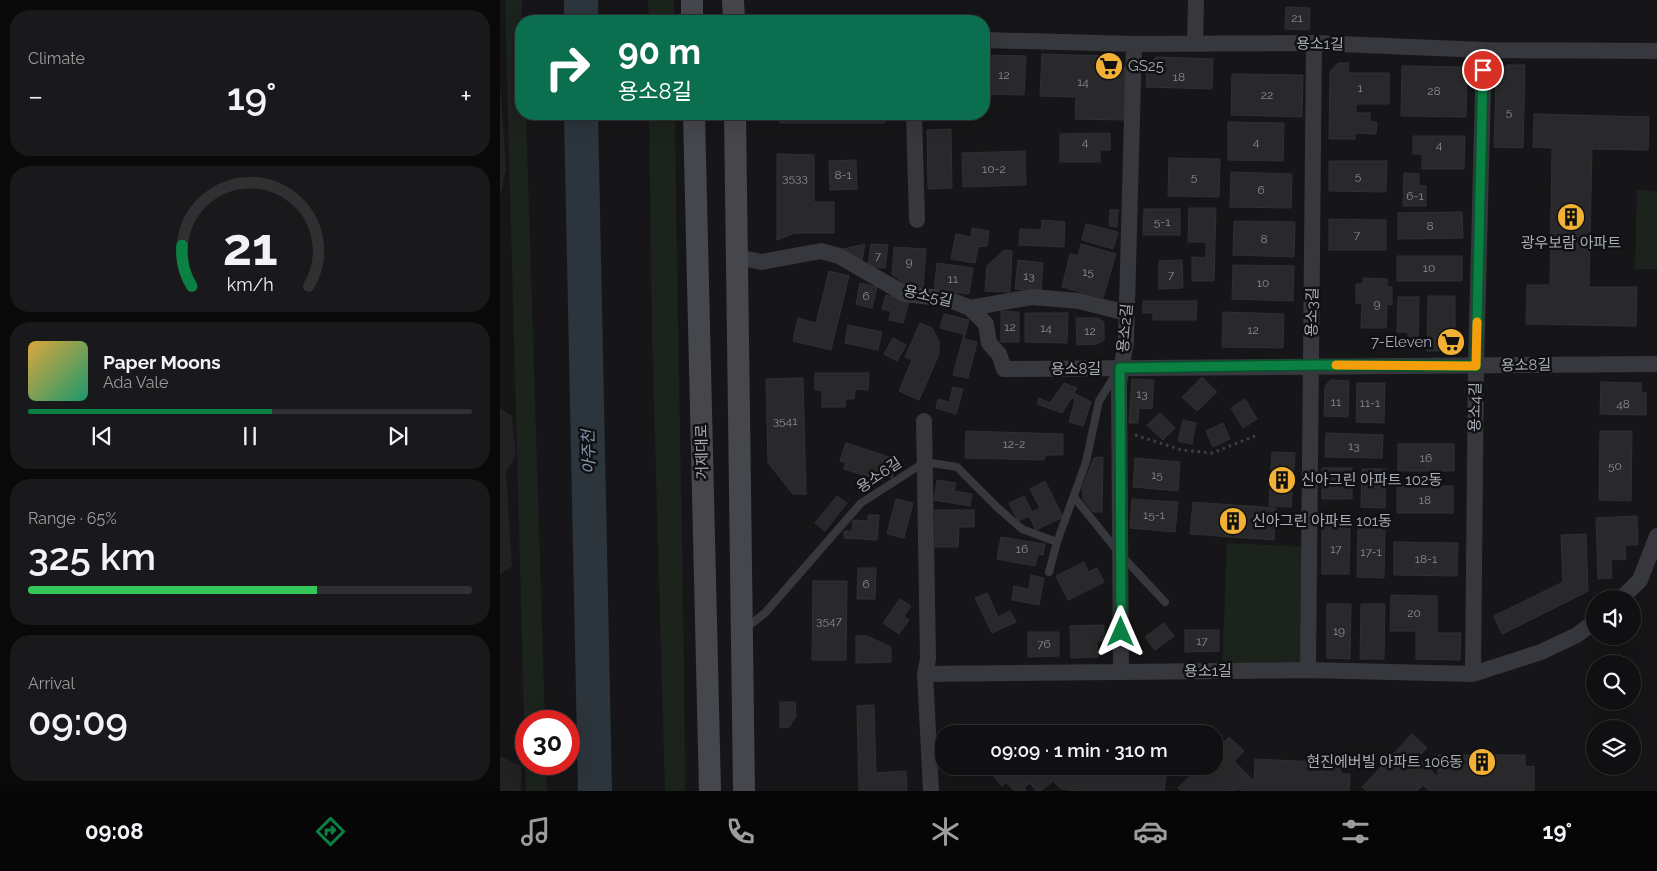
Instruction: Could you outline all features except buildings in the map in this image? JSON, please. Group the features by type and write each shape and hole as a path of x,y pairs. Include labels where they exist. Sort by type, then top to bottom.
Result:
{"street":[{"path":"692,0 692,15"},
{"path":"733,0 734,15"},
{"path":"1195,44 1196,0"},
{"name":"용소1길","path":"990,40 1134,44 1314,44 1484,50 1657,51"},
{"name":"용소2길","path":"1121,671 1120,368 1126,341 1134,44"},
{"name":"용소3길","path":"1308,670 1314,44"},
{"name":"용소4길","path":"1473,674 1476,366 1484,50"},
{"name":"거제대로","path":"694,120 710,791"},
{"path":"735,120 744,791"},
{"path":"914,120 917,220"},
{"name":"용소5길","path":"737,257 762,262 821,251 839,256 905,294 948,299 970,308 1032,297 1079,301 1127,313"},
{"name":"용소8길","path":"970,308 986,324 989,343 999,354 1004,369 1311,365 1657,364"},
{"path":"924,421 928,659 925,674 931,791"},
{"path":"1630,590 1640,580 1657,536"},
{"name":"용소1길","path":"925,674 1308,670 1473,674 1541,652 1576,635 1586,628"}],"lane":[{"path":"1049,572 1057,542 1086,462 1098,401 1120,368"},
{"name":"용소6길","path":"742,631 765,613 861,503 925,462 957,467 1022,529 1057,542"},
{"path":"1074,497 1120,554 1165,602"}],"path":[{"path":"1120,433 1138,436 1157,444 1182,450 1212,453 1255,436"}],"shaded area":[{"path":"505,0 522,0 522,15 515,15 515,120 526,120 545,710 524,710"},
{"path":"648,0 674,0 674,15 649,15"},
{"path":"500,80 506,169 500,198"},
{"path":"649,120 675,120 685,791 665,791 652,332"},
{"path":"1637,190 1657,191 1657,269 1635,269"},
{"path":"500,408 512,416 516,456 506,472 512,566 500,575"},
{"path":"1227,543 1309,547 1308,670 1222,671"},
{"path":"500,756 515,763 515,775 521,775 521,791 500,791"},
{"path":"526,775 546,775 547,791 526,791"}],"waterway":[{"name":"아주천","path":"581,0 581,15"},
{"name":"아주천","path":"581,120 595,791"}],"slow traffic":[{"path":"1336,365 1476,366 1477,322"}],"place":[{"name":"GS25","path":"1109,66"},
{"name":"광우보람 아파트","path":"1571,217"},
{"name":"7-Eleven","path":"1451,342"},
{"name":"신아그린 아파트 102동","path":"1282,480"},
{"name":"신아그린 아파트 101동","path":"1233,521"},
{"name":"현진에버빌 아파트 106동","path":"1482,762"}],"route":[{"path":"1121,632 1120,368 1311,365 1476,366 1483,70"}]}
